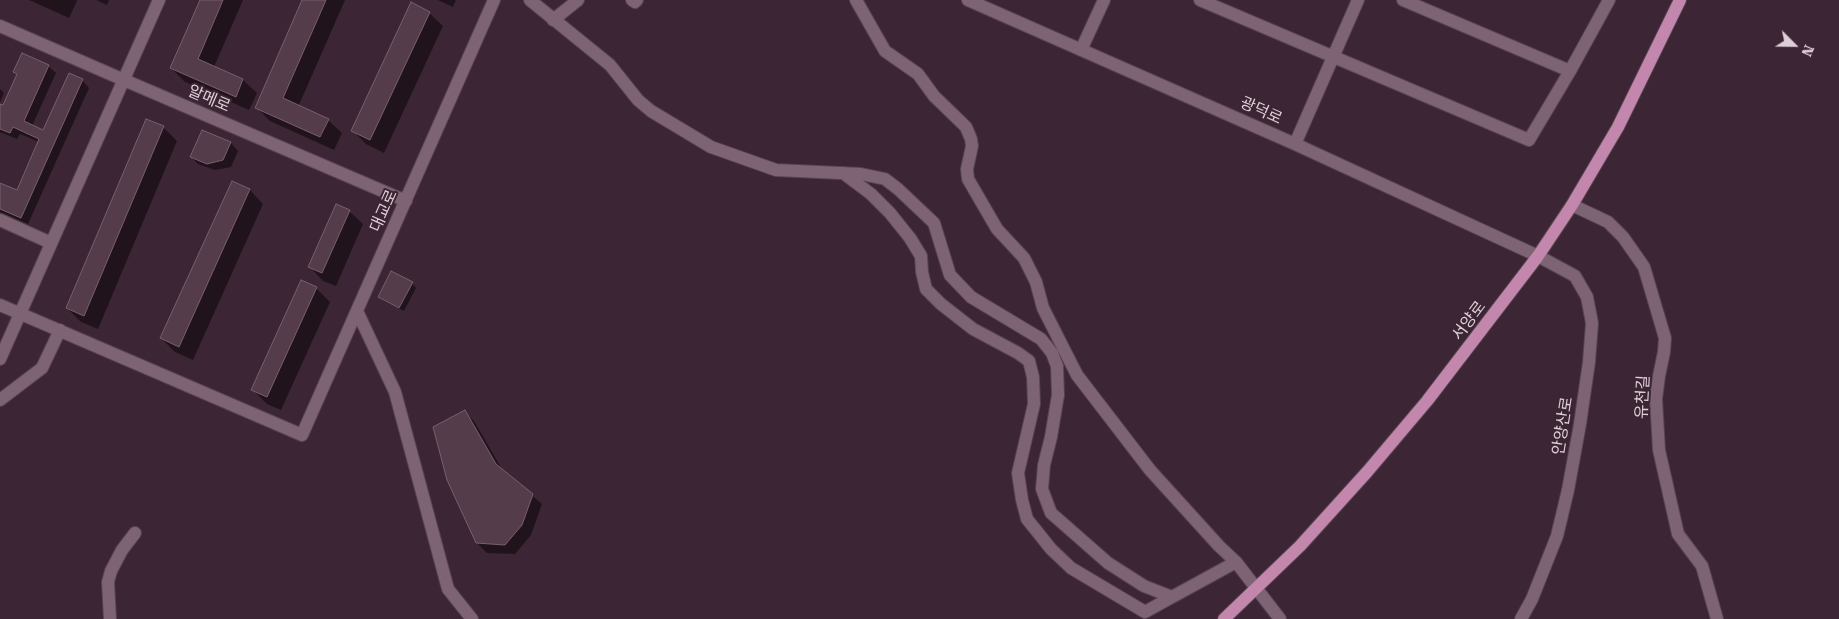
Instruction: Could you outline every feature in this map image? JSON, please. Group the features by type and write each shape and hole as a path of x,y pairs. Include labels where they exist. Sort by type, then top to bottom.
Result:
{"main road":[{"name":"서양로","path":"1224,619 1300,546 1367,472 1427,401 1538,256 1572,205 1618,127 1680,0"}],"street":[{"path":"0,359 159,0"},
{"name":"대교로","path":"60,330 302,435 494,0"},
{"path":"530,0 610,65 638,100 650,111 711,148 776,170 822,174 861,174 885,179 898,189 934,223 950,275 971,297 1041,339 1052,353 1057,366 1058,395 1044,465 1042,489 1052,513 1108,563 1144,586 1172,598"},
{"path":"553,20 578,0"},
{"path":"632,0 635,2 638,0"},
{"path":"856,0 885,51 918,74 934,96 966,127 972,139 968,179 997,229 1024,258 1036,282 1043,308 1078,375 1150,470 1236,562 1280,619"},
{"name":"광덕로","path":"968,0 1295,144 1538,256"},
{"path":"1081,50 1104,0"},
{"path":"1200,0 1529,140 1570,71 1604,1"},
{"path":"1295,144 1358,0"},
{"path":"1403,0 1570,71"},
{"name":"알메로","path":"0,26 406,201"},
{"path":"843,173 871,194 890,213 910,238 921,256 926,288 941,304 974,328 1018,352 1029,361 1033,377 1034,404 1018,473 1027,519 1050,549 1071,568 1145,612 1236,562"},
{"name":"유천길","path":"1572,205 1608,222 1623,237 1644,267 1665,338 1656,399 1659,450 1678,534 1702,566 1717,619"},
{"path":"0,220 51,243"},
{"name":"안양산로","path":"1521,619 1532,599 1557,536 1568,490 1589,362 1592,323 1587,297 1575,276 1538,256"},
{"path":"0,304 60,330 42,368 0,400"},
{"path":"357,311 395,392 448,589 472,619"},
{"path":"110,619 108,582 111,571 122,550 136,533"}],"building":[{"path":"200,0 223,0 198,59 243,79 236,97 170,68"},
{"path":"302,0 326,0 283,98 329,119 320,137 255,108"},
{"path":"411,2 430,12 370,140 351,131"},
{"path":"22,53 49,65 24,121 43,130 69,73 83,79 21,218 0,209 0,183 17,190 39,139 13,127 10,133 0,129 0,104 3,105 17,74 13,72"},
{"path":"146,119 164,126 84,316 66,308"},
{"path":"202,130 231,142 223,160 207,164 190,157"},
{"path":"232,181 250,189 179,347 160,338"},
{"path":"336,204 350,210 322,273 308,267"},
{"path":"391,271 413,282 399,308 378,297"},
{"path":"301,280 317,287 267,397 251,390"},
{"path":"465,410 496,464 533,494 522,525 505,545 476,543 447,480 433,427"}]}
